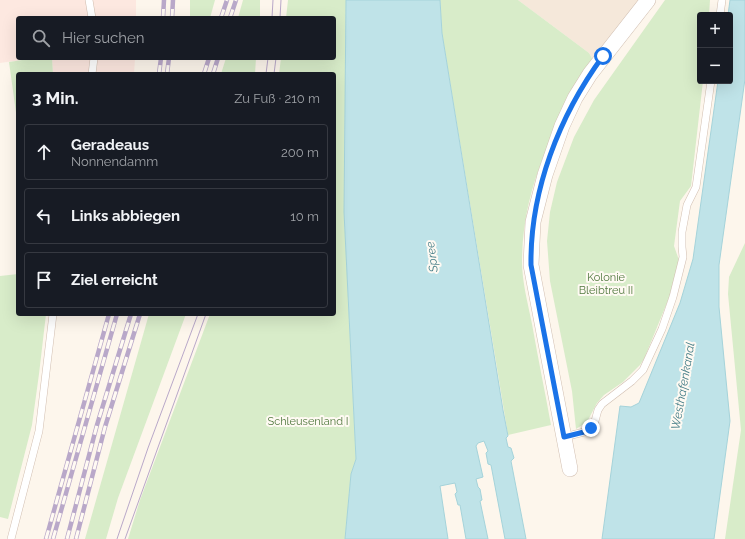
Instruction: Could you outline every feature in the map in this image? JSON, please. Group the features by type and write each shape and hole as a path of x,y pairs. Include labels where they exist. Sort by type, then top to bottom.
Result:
{"street":[{"path":"570,469 531,265 535,209 555,144 575,98 590,74 648,0"}],"lane":[{"path":"89,0 92,16"},
{"path":"720,12 722,0"},
{"path":"92,72 94,60"},
{"path":"564,437 584,432 591,428 602,404 632,381 643,370 662,329 684,257 682,232 687,205 696,187 711,84"},
{"path":"11,539 39,431 53,316"}],"shaded area":[{"path":"0,0 136,0 136,16 16,16 16,60 21,60 0,63"},
{"path":"518,0 640,0 593,60 589,53"},
{"path":"52,60 135,60 134,72 53,72"}],"green space":[{"path":"190,0 215,0 211,16 190,16"},
{"path":"243,0 260,0 260,16 239,16"},
{"name":"Schleusenland I","path":"288,0 346,0 344,212 356,459 351,474 345,539 128,539 140,500 209,316 336,316 336,72 279,72 281,60 336,60 336,16 286,16"},
{"path":"440,0 518,0 589,53 593,60 566,108 544,156 535,180 528,206 524,232 522,269 524,285 551,425 508,435 442,33"},
{"name":"Kolonie Bleibtreu II","path":"665,0 710,0 709,12 697,12 697,84 703,84 691,186 680,201 674,246 679,260 669,298 644,359 640,365 623,382 604,395 597,403 587,422 576,429 572,391 550,281 547,241 550,212 557,182 574,137 594,100"},
{"path":"22,60 52,60 53,72 16,72 16,113 9,62"},
{"path":"225,60 256,60 255,72 222,72"},
{"path":"745,243 745,539 725,539 741,430 728,294 729,277"},
{"path":"16,274 16,316 46,316 32,425 8,519 0,517 0,276"},
{"path":"148,316 185,316 118,498 106,539 85,539"}],"water":[{"name":"Spree","path":"346,0 440,0 442,33 508,436 506,438 508,447 511,448 514,458 511,461 526,539 505,539 491,465 488,464 486,453 488,451 484,441 478,443 476,446 483,477 476,479 480,489 482,500 480,501 488,539 466,539 460,505 458,505 455,494 457,492 455,483 440,486 448,539 345,539 351,474 356,459 344,212"},
{"name":"Westhafenkanal","path":"730,0 745,0 745,79 719,265 719,307 730,421 714,539 602,539 620,406 631,407 639,403 680,303 693,259 718,84 733,84 733,12 728,12"}],"tram line":[{"path":"272,16 273,0"},
{"path":"280,16 281,0"},
{"path":"266,72 268,60"},
{"path":"274,72 276,60"},
{"path":"117,539 148,448 197,316"},
{"path":"125,539 205,316"}],"railway":[{"path":"163,16 164,0"},
{"path":"172,16 173,0"},
{"path":"222,16 227,0"},
{"path":"231,16 236,0"},
{"path":"159,72 161,60"},
{"path":"167,72 169,60"},
{"path":"205,72 208,60"},
{"path":"214,72 217,60"},
{"path":"46,539 108,316"},
{"path":"53,539 116,316"},
{"path":"67,539 97,425 130,316"},
{"path":"76,539 105,427 139,316"}],"route":[{"path":"591,428 584,432 564,437 531,265 531,253 533,222 537,202 555,144 575,98 603,56"}]}
